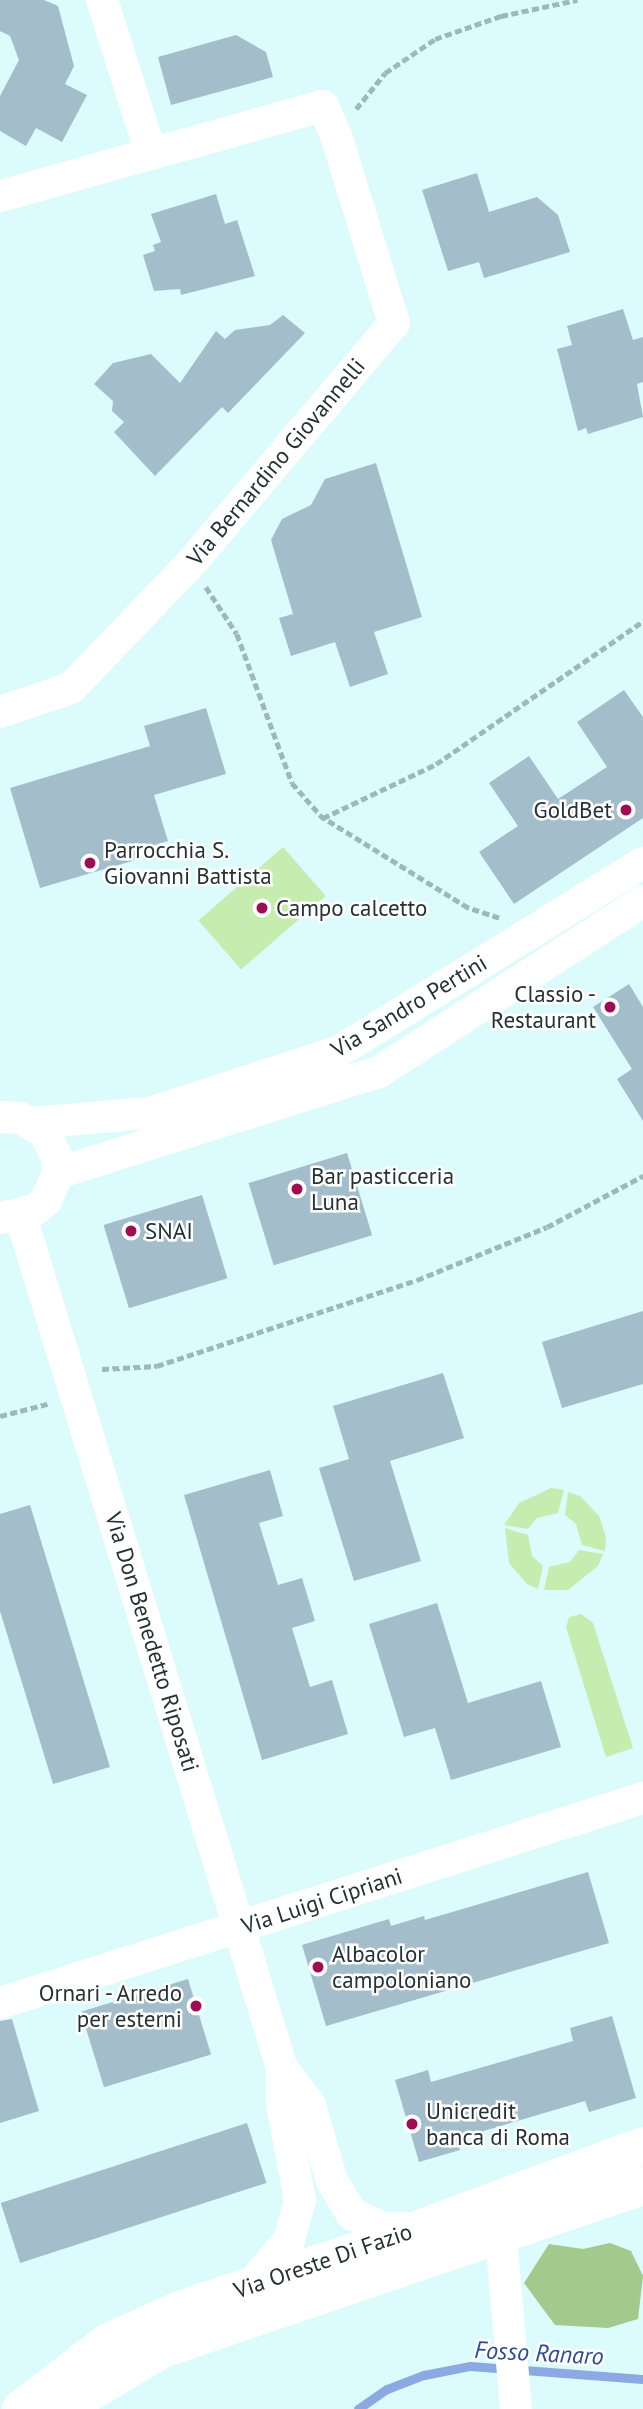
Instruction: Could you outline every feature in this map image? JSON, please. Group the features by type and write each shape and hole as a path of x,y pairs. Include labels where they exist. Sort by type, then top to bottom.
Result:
{"main road":[{"name":"Via Oreste Di Fazio","path":"21,2409 107,2343 182,2309 422,2228 643,2146"},
{"name":"Via Oreste Di Fazio","path":"62,2409 162,2349 501,2237 643,2186"}],"street":[{"path":"102,0 151,154"},
{"path":"0,196 272,117 323,106 336,135"},
{"name":"Via Bernardino Giovannelli","path":"0,712 71,688 191,563 394,323 336,135"},
{"name":"Via Sandro Pertini","path":"17,1119 149,1112 338,1052 643,863"},
{"name":"Via Sandro Pertini","path":"58,1173 379,1072 643,901"},
{"path":"0,1093 17,1119 53,1144 58,1173 46,1200 11,1217"},
{"name":"Via Don Benedetto Riposati","path":"11,1217 76,1396 282,2068"},
{"name":"Via Luigi Cipriani","path":"0,2003 643,1798"},
{"path":"282,2068 310,2105 332,2181 352,2214 384,2228 422,2228"},
{"path":"250,2286 289,2240 300,2200 282,2104 282,2068"},
{"path":"597,2204 643,2196"},
{"path":"501,2237 516,2409"}],"path":[{"path":"336,135 386,73 435,40 501,16 577,0"},
{"path":"191,563 237,634 292,783 323,818 468,908 536,931"},
{"path":"323,818 436,764 605,652 643,621"},
{"path":"102,1369 157,1366 417,1280 547,1227 643,1176"},
{"path":"0,1416 76,1396"}],"green space":[{"name":"Campo calcetto","path":"283,847 326,896 241,970 198,920"},
{"path":"551,1488 564,1490 558,1513 537,1518 528,1529 504,1525 519,1503"},
{"path":"568,1492 580,1496 599,1516 606,1537 605,1551 582,1545 576,1524 565,1515"},
{"path":"505,1528 528,1535 532,1556 543,1566 538,1589 527,1584 509,1563"},
{"path":"579,1550 603,1554 598,1566 568,1590 544,1590 549,1567 570,1562"},
{"path":"581,1614 593,1623 633,1748 606,1757 566,1627 569,1617"},
{"path":"610,2243 631,2251 643,2276 638,2319 608,2328 555,2325 524,2283 549,2244 583,2249"}],"building":[{"path":"0,0 44,0 58,6 74,66 65,84 87,95 62,142 36,128 26,146 0,131 0,96 19,60 10,36 0,31"},
{"path":"236,35 266,52 273,77 171,105 158,57"},
{"path":"477,173 489,212 537,197 558,215 570,252 484,278 479,262 448,271 422,190"},
{"path":"216,194 225,224 237,220 255,276 181,295 180,289 154,291 143,255 155,251 153,245 161,242 151,214"},
{"path":"623,309 633,340 643,337 643,382 637,384 643,417 588,434 586,428 578,431 557,349 572,345 567,326"},
{"path":"283,315 305,333 228,413 222,407 155,476 114,432 124,422 112,411 113,401 94,384 113,363 151,354 180,383 216,331 225,339 235,330 270,325"},
{"path":"376,463 422,617 374,632 388,674 350,687 335,642 291,656 279,618 293,614 271,540 282,519 311,505 325,479"},
{"path":"624,690 643,717 643,818 514,904 479,852 518,826 489,783 529,756 558,799 607,767 577,722"},
{"path":"206,708 226,774 154,795 168,841 137,850 139,859 40,888 10,788 150,746 144,726"},
{"path":"629,984 643,1007 643,1121 617,1079 632,1069 593,1007"},
{"path":"347,1153 372,1235 274,1265 249,1183"},
{"path":"202,1195 227,1278 129,1308 104,1225"},
{"path":"643,1311 643,1384 562,1408 542,1342"},
{"path":"443,1373 464,1438 390,1461 421,1561 354,1581 319,1468 349,1459 333,1406"},
{"path":"270,1470 283,1516 259,1523 278,1585 302,1578 315,1621 292,1628 310,1687 332,1680 348,1734 262,1760 184,1495"},
{"path":"30,1505 110,1767 53,1784 0,1611 0,1514"},
{"path":"437,1603 468,1703 541,1681 561,1747 451,1780 435,1728 404,1737 369,1624"},
{"path":"588,1872 609,1943 326,2026 302,1945 389,1919 391,1926 424,1916 425,1920"},
{"path":"188,1979 211,2055 104,2087 81,2012"},
{"path":"612,2016 636,2098 589,2112 585,2101 457,2139 460,2150 419,2162 395,2080 428,2070 431,2082 573,2041 570,2028"},
{"path":"12,2019 39,2111 0,2123 0,2021"},
{"path":"247,2123 266,2183 20,2263 1,2203"}],"waterway":[{"name":"Fosso Ranaro","path":"358,2409 387,2389 424,2375 470,2366 643,2379"}],"place":[{"name":"GoldBet","path":"626,810"},
{"name":"Parrocchia S. Giovanni Battista","path":"90,863"},
{"name":"Campo calcetto","path":"262,908"},
{"name":"Classio - Restaurant","path":"610,1007"},
{"name":"Bar pasticceria Luna","path":"297,1189"},
{"name":"SNAI","path":"131,1231"},
{"name":"Albacolor campoloniano","path":"318,1967"},
{"name":"Ornari - Arredo per esterni","path":"196,2006"},
{"name":"Unicredit banca di Roma","path":"412,2124"}]}
